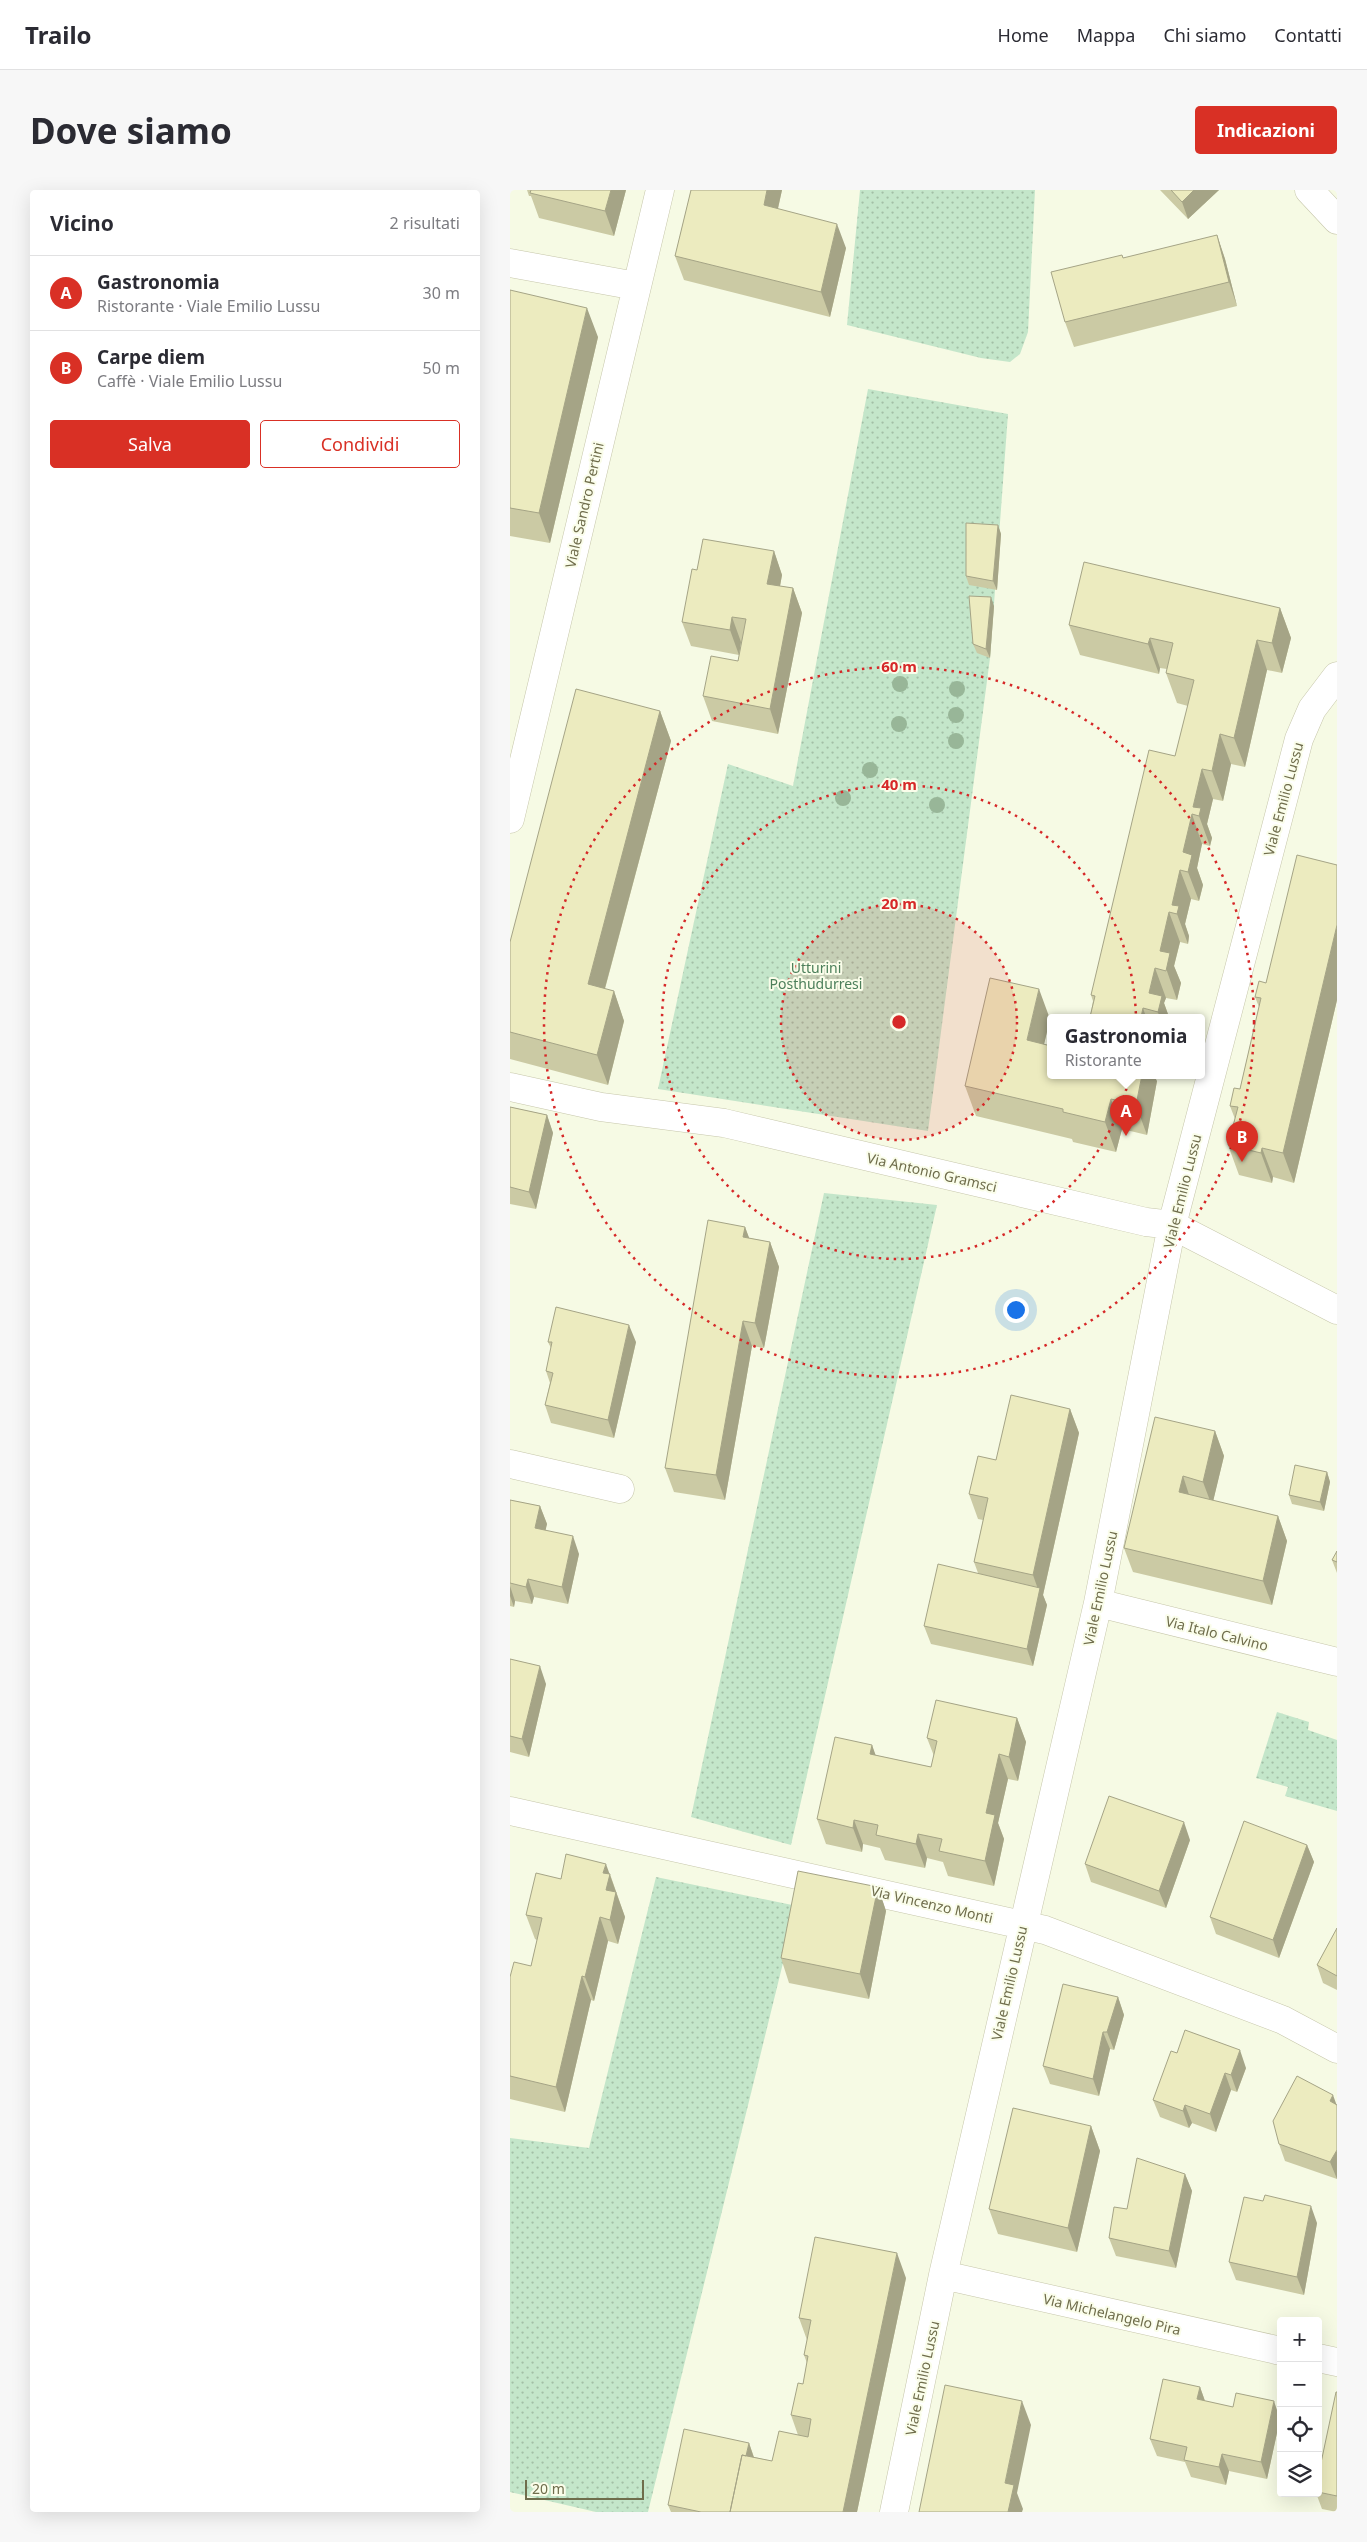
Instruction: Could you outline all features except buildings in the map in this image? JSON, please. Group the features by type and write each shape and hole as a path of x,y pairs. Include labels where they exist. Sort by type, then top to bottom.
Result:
{"street":[{"name":"Viale Sandro Pertini","path":"510,820 660,190"},
{"path":"1309,190 1337,220"},
{"path":"510,263 636,286"},
{"name":"Viale Emilio Lussu","path":"894,2512 943,2275 1098,1603 1172,1225 1299,739 1312,709 1337,676"},
{"name":"Via Antonio Gramsci","path":"510,1087 600,1107 724,1123 1146,1222 1172,1225 1337,1310"},
{"path":"510,1464 620,1489"},
{"name":"Via Italo Calvino","path":"1098,1603 1337,1662"},
{"name":"Via Vincenzo Monti","path":"510,1811 1045,1930 1284,2020 1337,2050"},
{"name":"Via Michelangelo Pira","path":"943,2275 1277,2350"},
{"path":"1322,2359 1337,2362"}],"green space":[{"path":"860,190 1035,190 1028,332 1020,354 1010,362 981,358 847,325"},
{"name":"Utturini Posthudurresi","path":"868,389 1008,414 990,658 928,1131 658,1089 728,764 793,786"},
{"path":"824,1193 937,1205 791,1845 691,1817"},
{"path":"1277,1712 1309,1722 1308,1730 1337,1740 1337,1811 1285,1796 1288,1787 1256,1778"},
{"path":"656,1877 797,1906 648,2512 596,2512 510,2492 510,2138 589,2148"}],"place":[{"name":"Gastronomia","path":"1126,1136"},
{"name":"Carpe diem","path":"1242,1162"}]}
